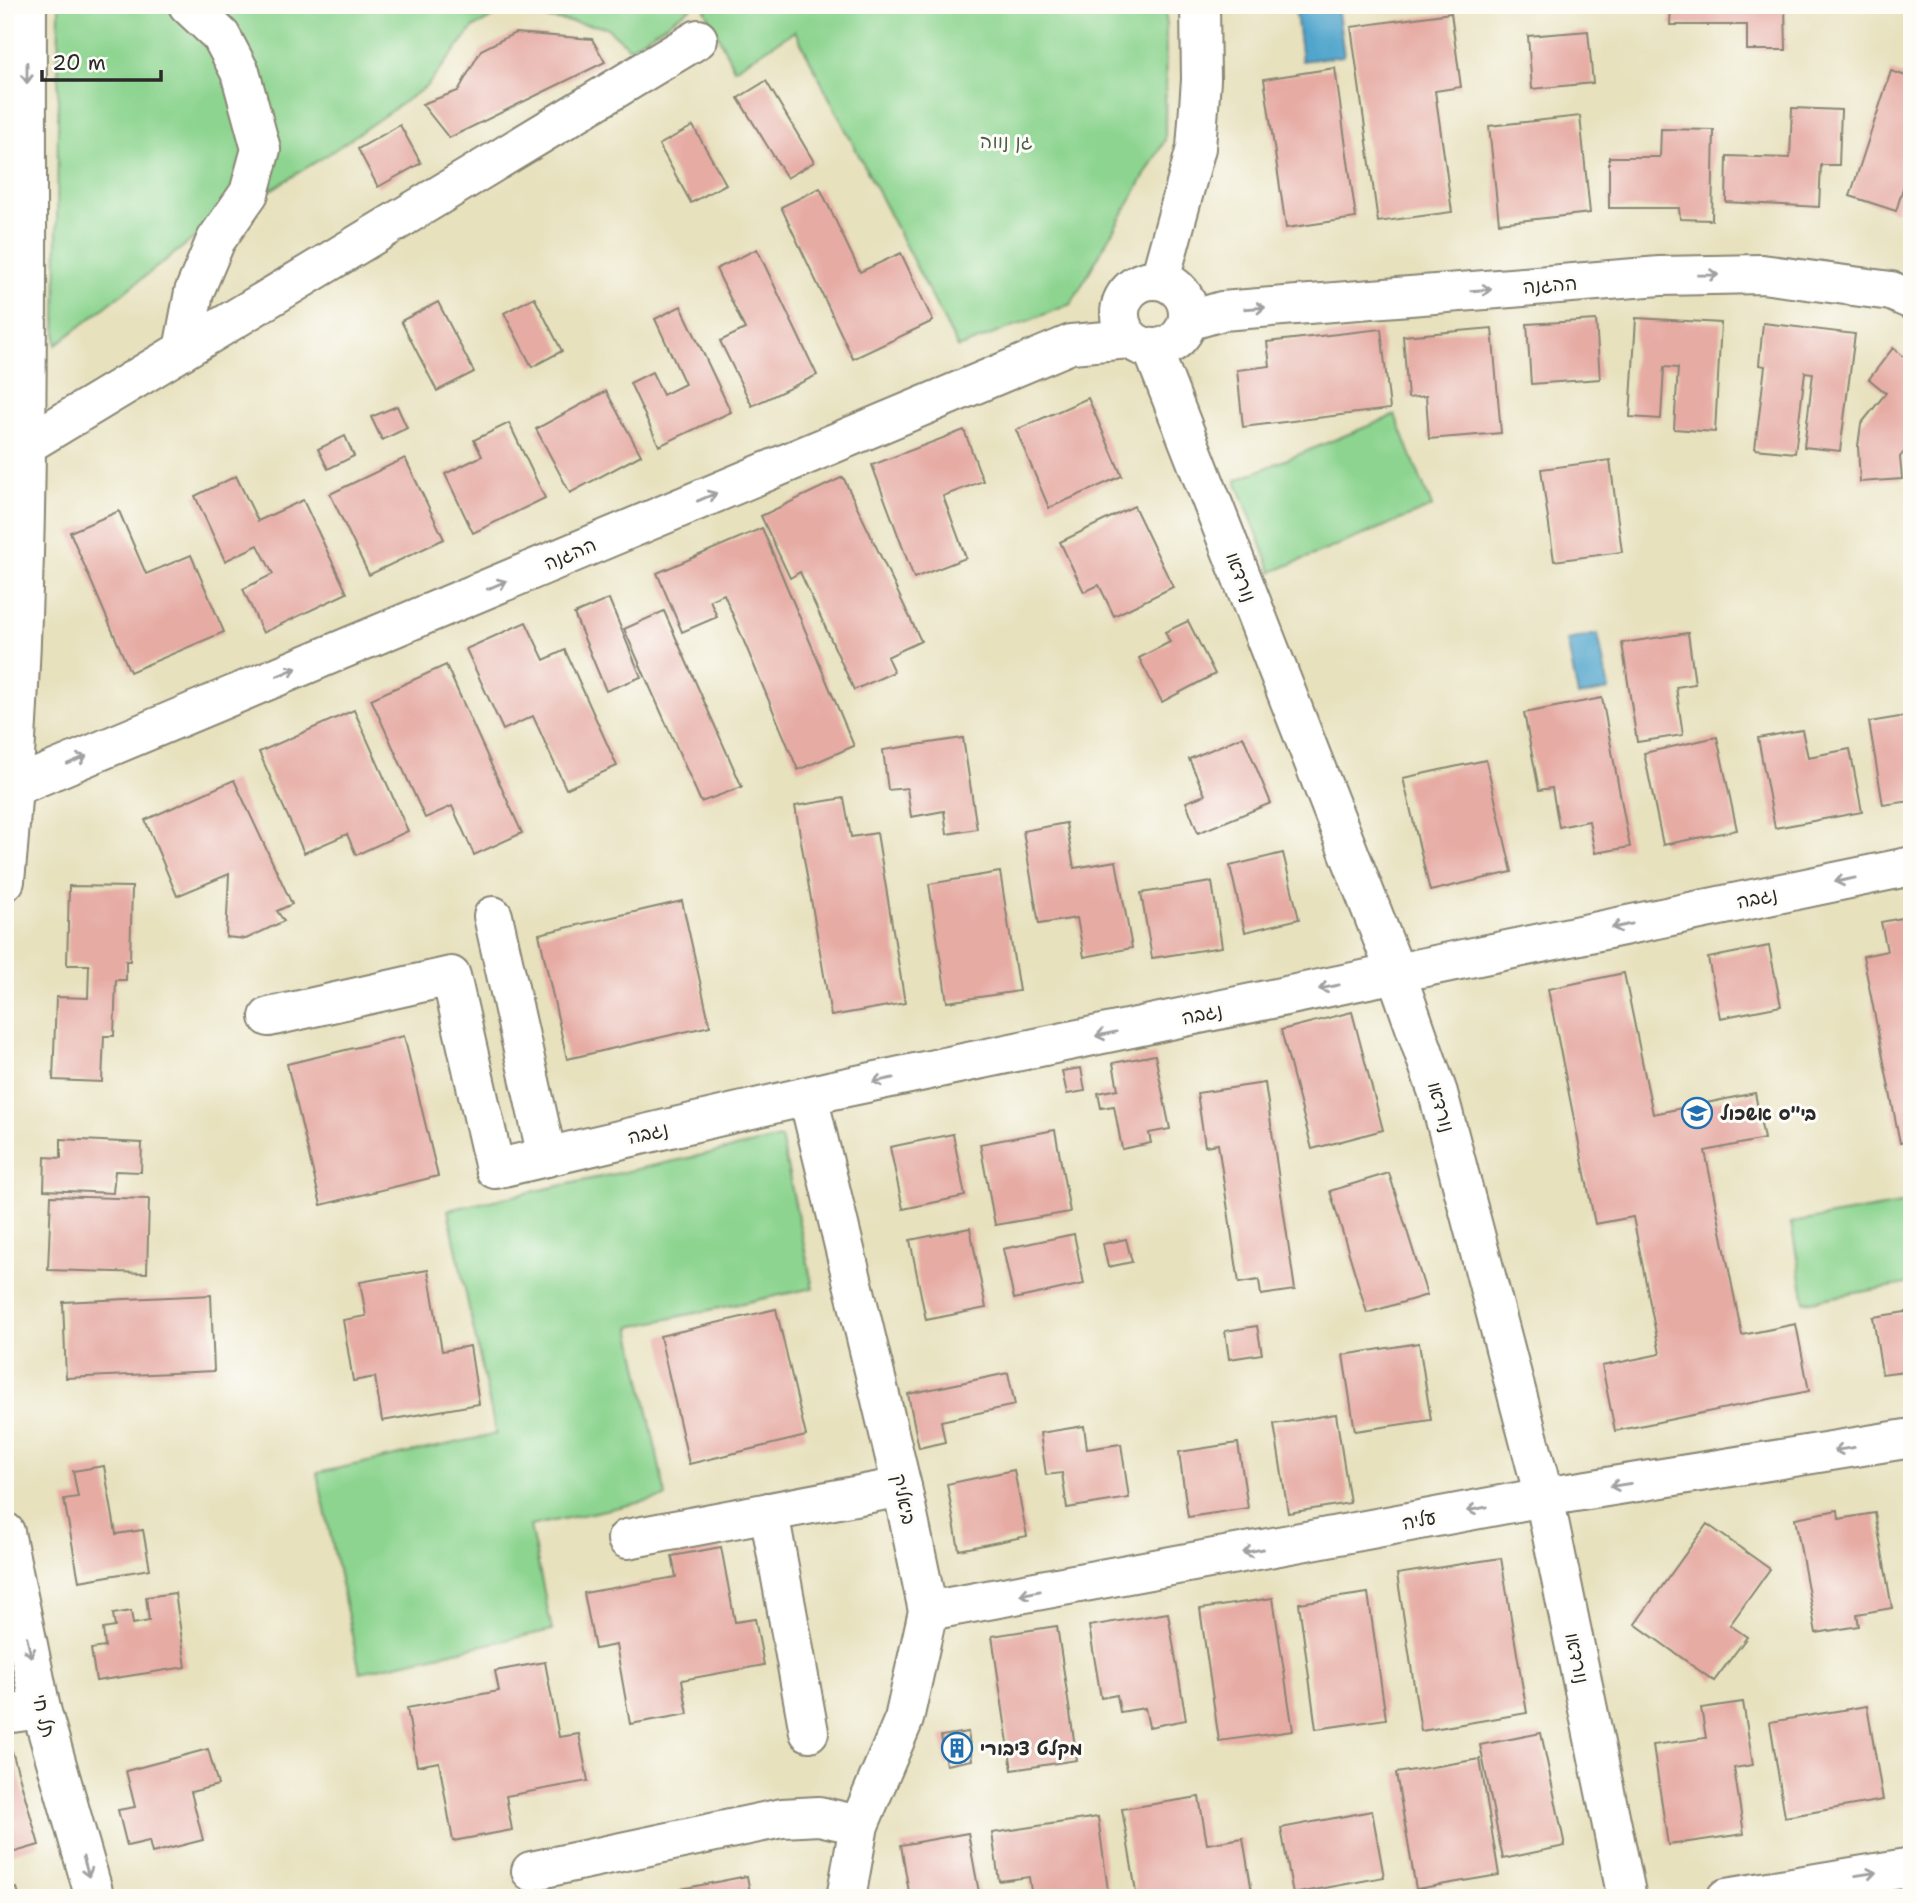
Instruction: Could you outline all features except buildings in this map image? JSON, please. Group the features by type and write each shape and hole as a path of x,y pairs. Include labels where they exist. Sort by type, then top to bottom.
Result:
{"street":[{"path":"5,881 14,787 15,494 26,445 27,5"},
{"path":"183,350 194,292 216,240 249,193 261,149 240,72 222,36 188,5"},
{"path":"1160,279 1196,148 1201,80 1200,5"},
{"path":"26,445 698,39"},
{"name":"ההגנה","path":"1188,321 1222,311 1660,276 1762,274 1891,291 1912,300"},
{"path":"1160,279 1182,294 1188,321 1175,342 1141,344 1120,319 1124,296 1137,283 1160,279"},
{"name":"ההגנה","path":"14,787 1071,344 1141,344"},
{"name":"נורדאו","path":"1141,344 1396,973 1438,1093 1544,1497 1626,1898"},
{"name":"נגבה","path":"269,1017 451,976 495,1169 808,1096 1912,866"},
{"path":"493,915 547,1157"},
{"name":"ביאליק","path":"808,1096 902,1487 928,1611 904,1719 859,1825 846,1898"},
{"name":"עליה","path":"928,1611 1544,1497 1912,1438"},
{"path":"627,1539 902,1487"},
{"path":"769,1512 810,1732"},
{"name":"תל חי","path":"5,1532 23,1712 95,1898"},
{"path":"531,1871 782,1818 819,1816 859,1825"},
{"path":"1726,1898 1912,1867"}],"green space":[{"path":"59,5 695,5 630,48 606,27 501,12 473,28 427,86 330,153 197,236 56,345"},
{"name":"גן נווה","path":"703,5 1166,5 1165,140 1071,304 958,348 795,31 734,69"},
{"path":"1395,415 1432,507 1272,572 1236,480"},
{"path":"781,1138 813,1288 630,1327 666,1497 530,1526 552,1630 360,1672 317,1473 496,1434 448,1210"},
{"path":"1912,1202 1912,1283 1805,1302 1791,1223"}],"water":[{"path":"1295,5 1337,5 1344,56 1302,61"},
{"path":"1598,634 1609,690 1578,696 1567,640"}],"place":[{"name":"בי\"ס אשכול","path":"1697,1113"},
{"name":"מקלט ציבורי","path":"957,1748"}]}
